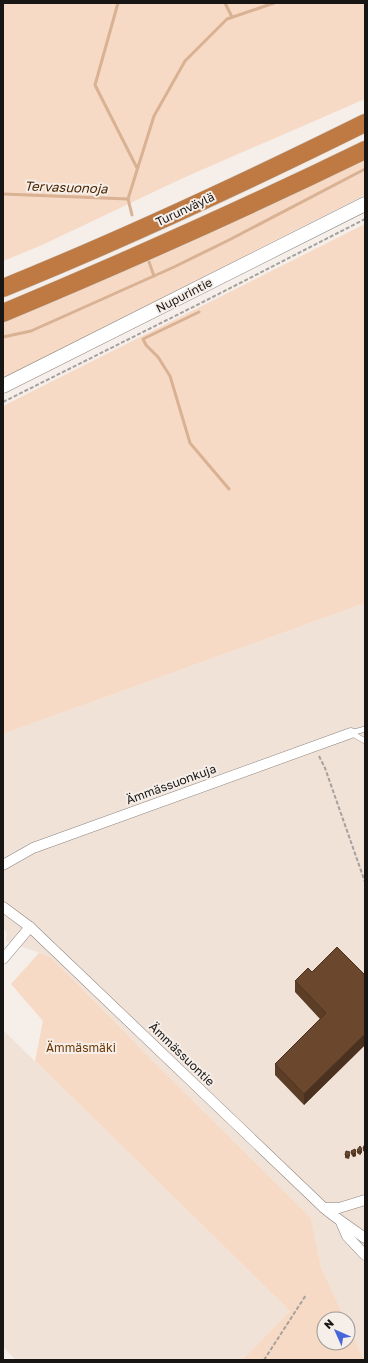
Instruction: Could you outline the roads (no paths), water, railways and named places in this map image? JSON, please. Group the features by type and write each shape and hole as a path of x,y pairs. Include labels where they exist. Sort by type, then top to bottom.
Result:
{"highway":[{"name":"Turunväylä","path":"3,288 134,232 292,159 365,123"},
{"name":"Turunväylä","path":"3,313 65,288 210,224 365,150"}],"main road":[{"name":"Nupurintie","path":"3,386 365,204"}],"street":[{"name":"Ämmässuonkuja","path":"3,865 33,848 351,733"},
{"name":"Ämmässuontie","path":"3,907 30,927 324,1208 340,1222 352,1228 365,1238"},
{"path":"3,959 30,927"},
{"path":"324,1208 339,1208 365,1200"},
{"name":"Ämmässuontie","path":"340,1222 347,1236 365,1255"}],"lane":[{"path":"351,733 365,729"},
{"path":"351,733 365,741"}],"waterway":[{"path":"118,3 95,85 137,168"},
{"path":"225,3 232,17"},
{"path":"128,199 154,116 185,61 227,19 274,3"},
{"path":"3,337 31,331 174,267 365,169"},
{"name":"Tervasuonoja","path":"3,194 128,199"},
{"path":"128,199 132,215"},
{"path":"149,262 154,276"},
{"path":"199,312 143,339 146,345 158,357 170,376 190,443 229,489"}],"park label":[{"name":"Ämmäsmäki","path":"81,1047"}]}
